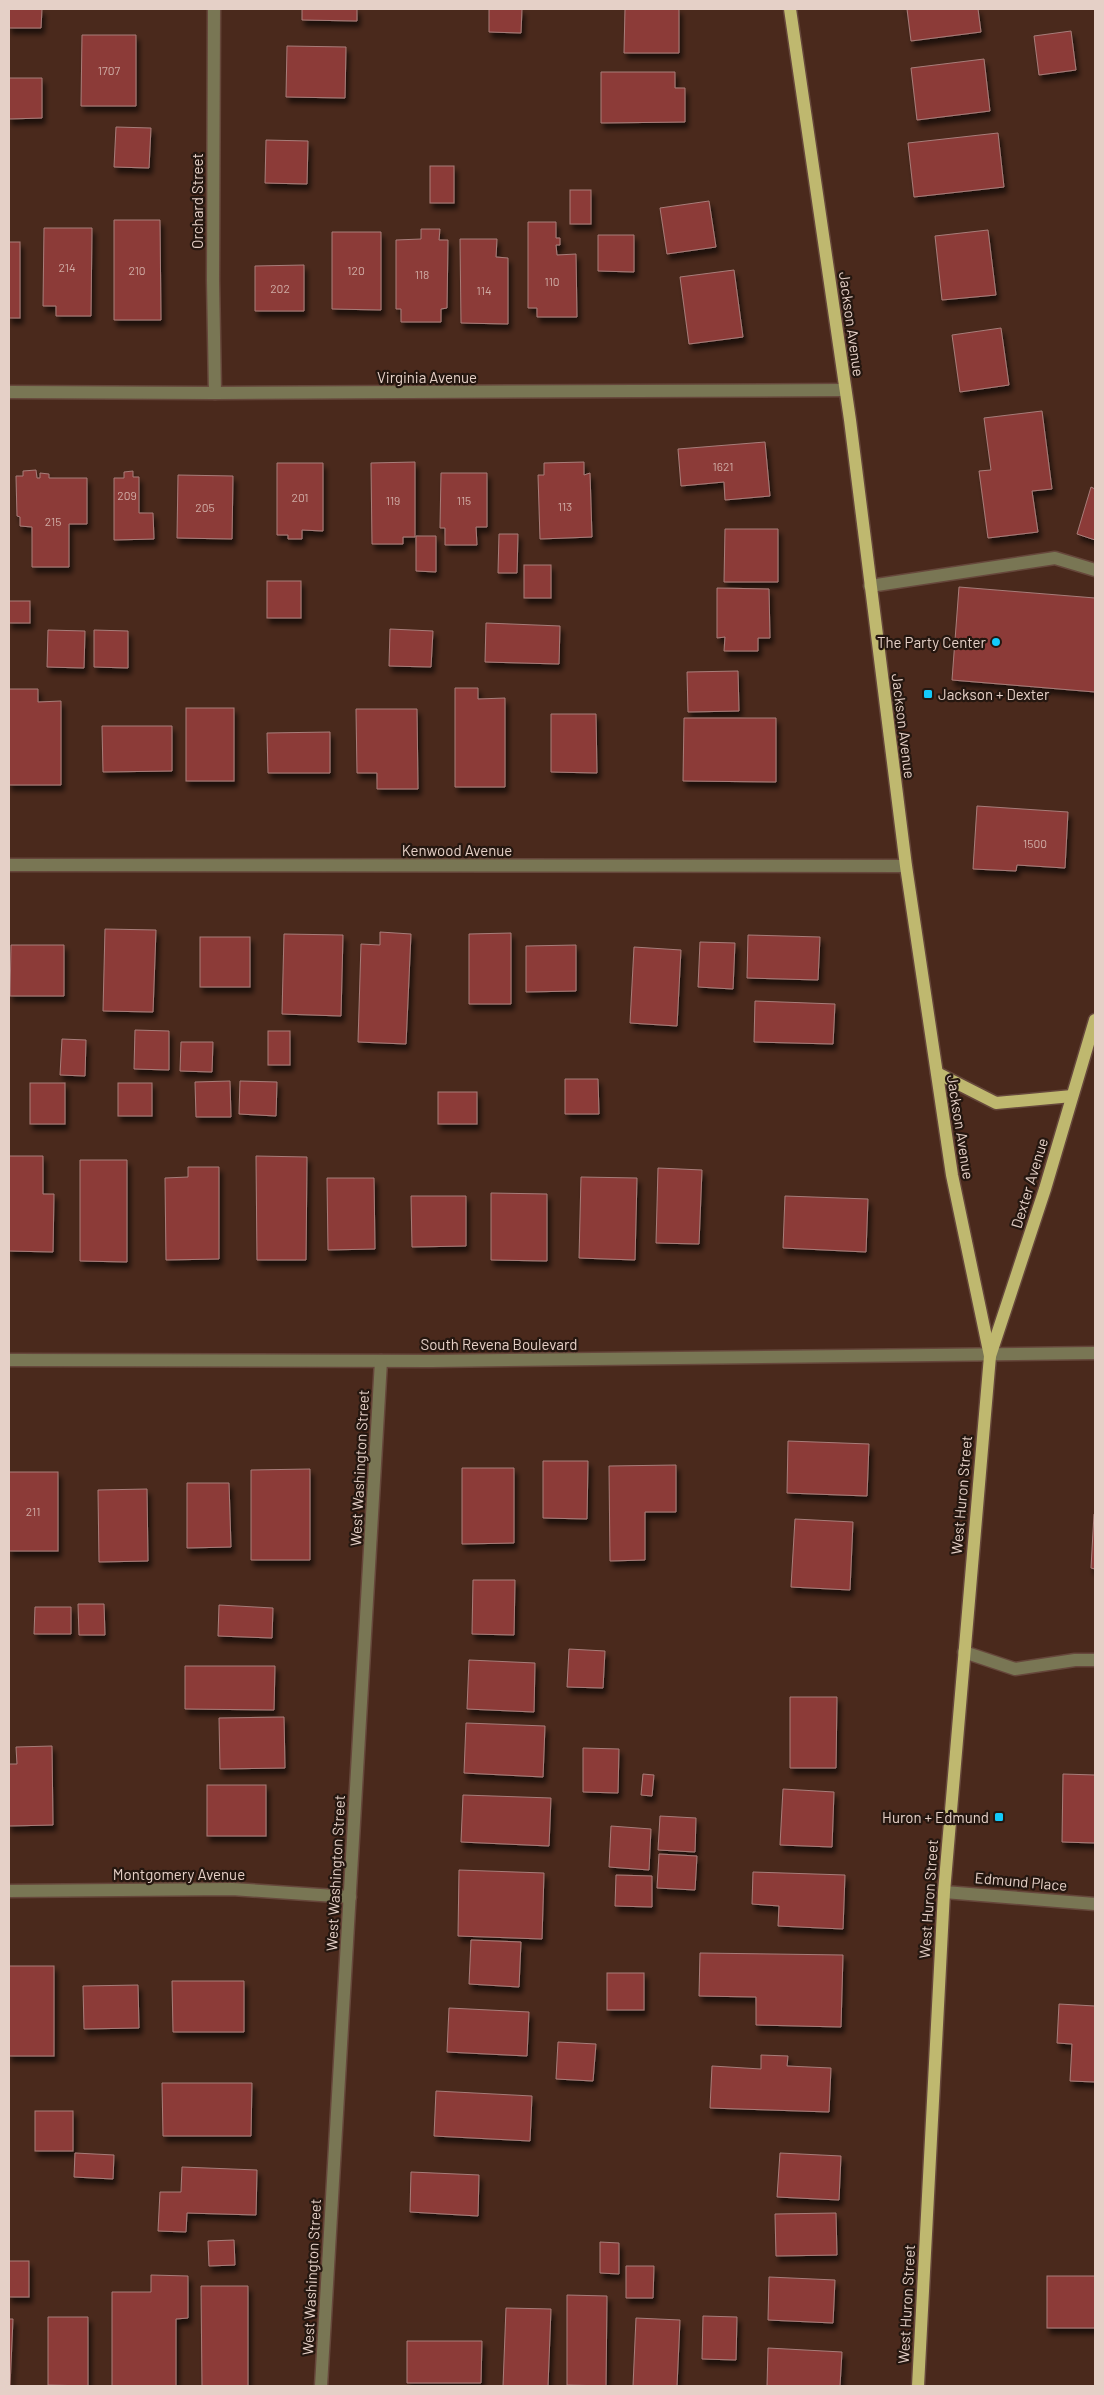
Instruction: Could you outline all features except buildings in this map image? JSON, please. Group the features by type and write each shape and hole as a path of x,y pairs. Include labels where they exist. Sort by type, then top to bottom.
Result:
{"main road":[{"name":"Jackson Avenue","path":"790,9 845,390 906,866 955,1193 990,1356"},
{"name":"Dexter Avenue","path":"990,1356 1045,1189 1095,1020"},
{"path":"937,1073 996,1103 1072,1096"},
{"name":"West Huron Street","path":"918,2386 944,1892 990,1356"}],"street":[{"name":"Orchard Street","path":"214,9 214,393"},
{"name":"Virginia Avenue","path":"9,392 845,390"},
{"path":"870,586 1055,558 1095,570"},
{"name":"Kenwood Avenue","path":"9,865 906,866"},
{"name":"South Revena Boulevard","path":"9,1360 381,1361 990,1356 1095,1353"},
{"name":"West Washington Street","path":"321,2386 381,1361"},
{"path":"964,1652 1015,1669 1075,1660 1095,1660"},
{"name":"Montgomery Avenue","path":"9,1891 232,1889 350,1897"},
{"name":"Edmund Place","path":"944,1892 1095,1904"}],"place":[{"name":"The Party Center","path":"996,642"},
{"name":"Jackson + Dexter","path":"928,694"},
{"name":"Huron + Edmund","path":"999,1817"}]}
